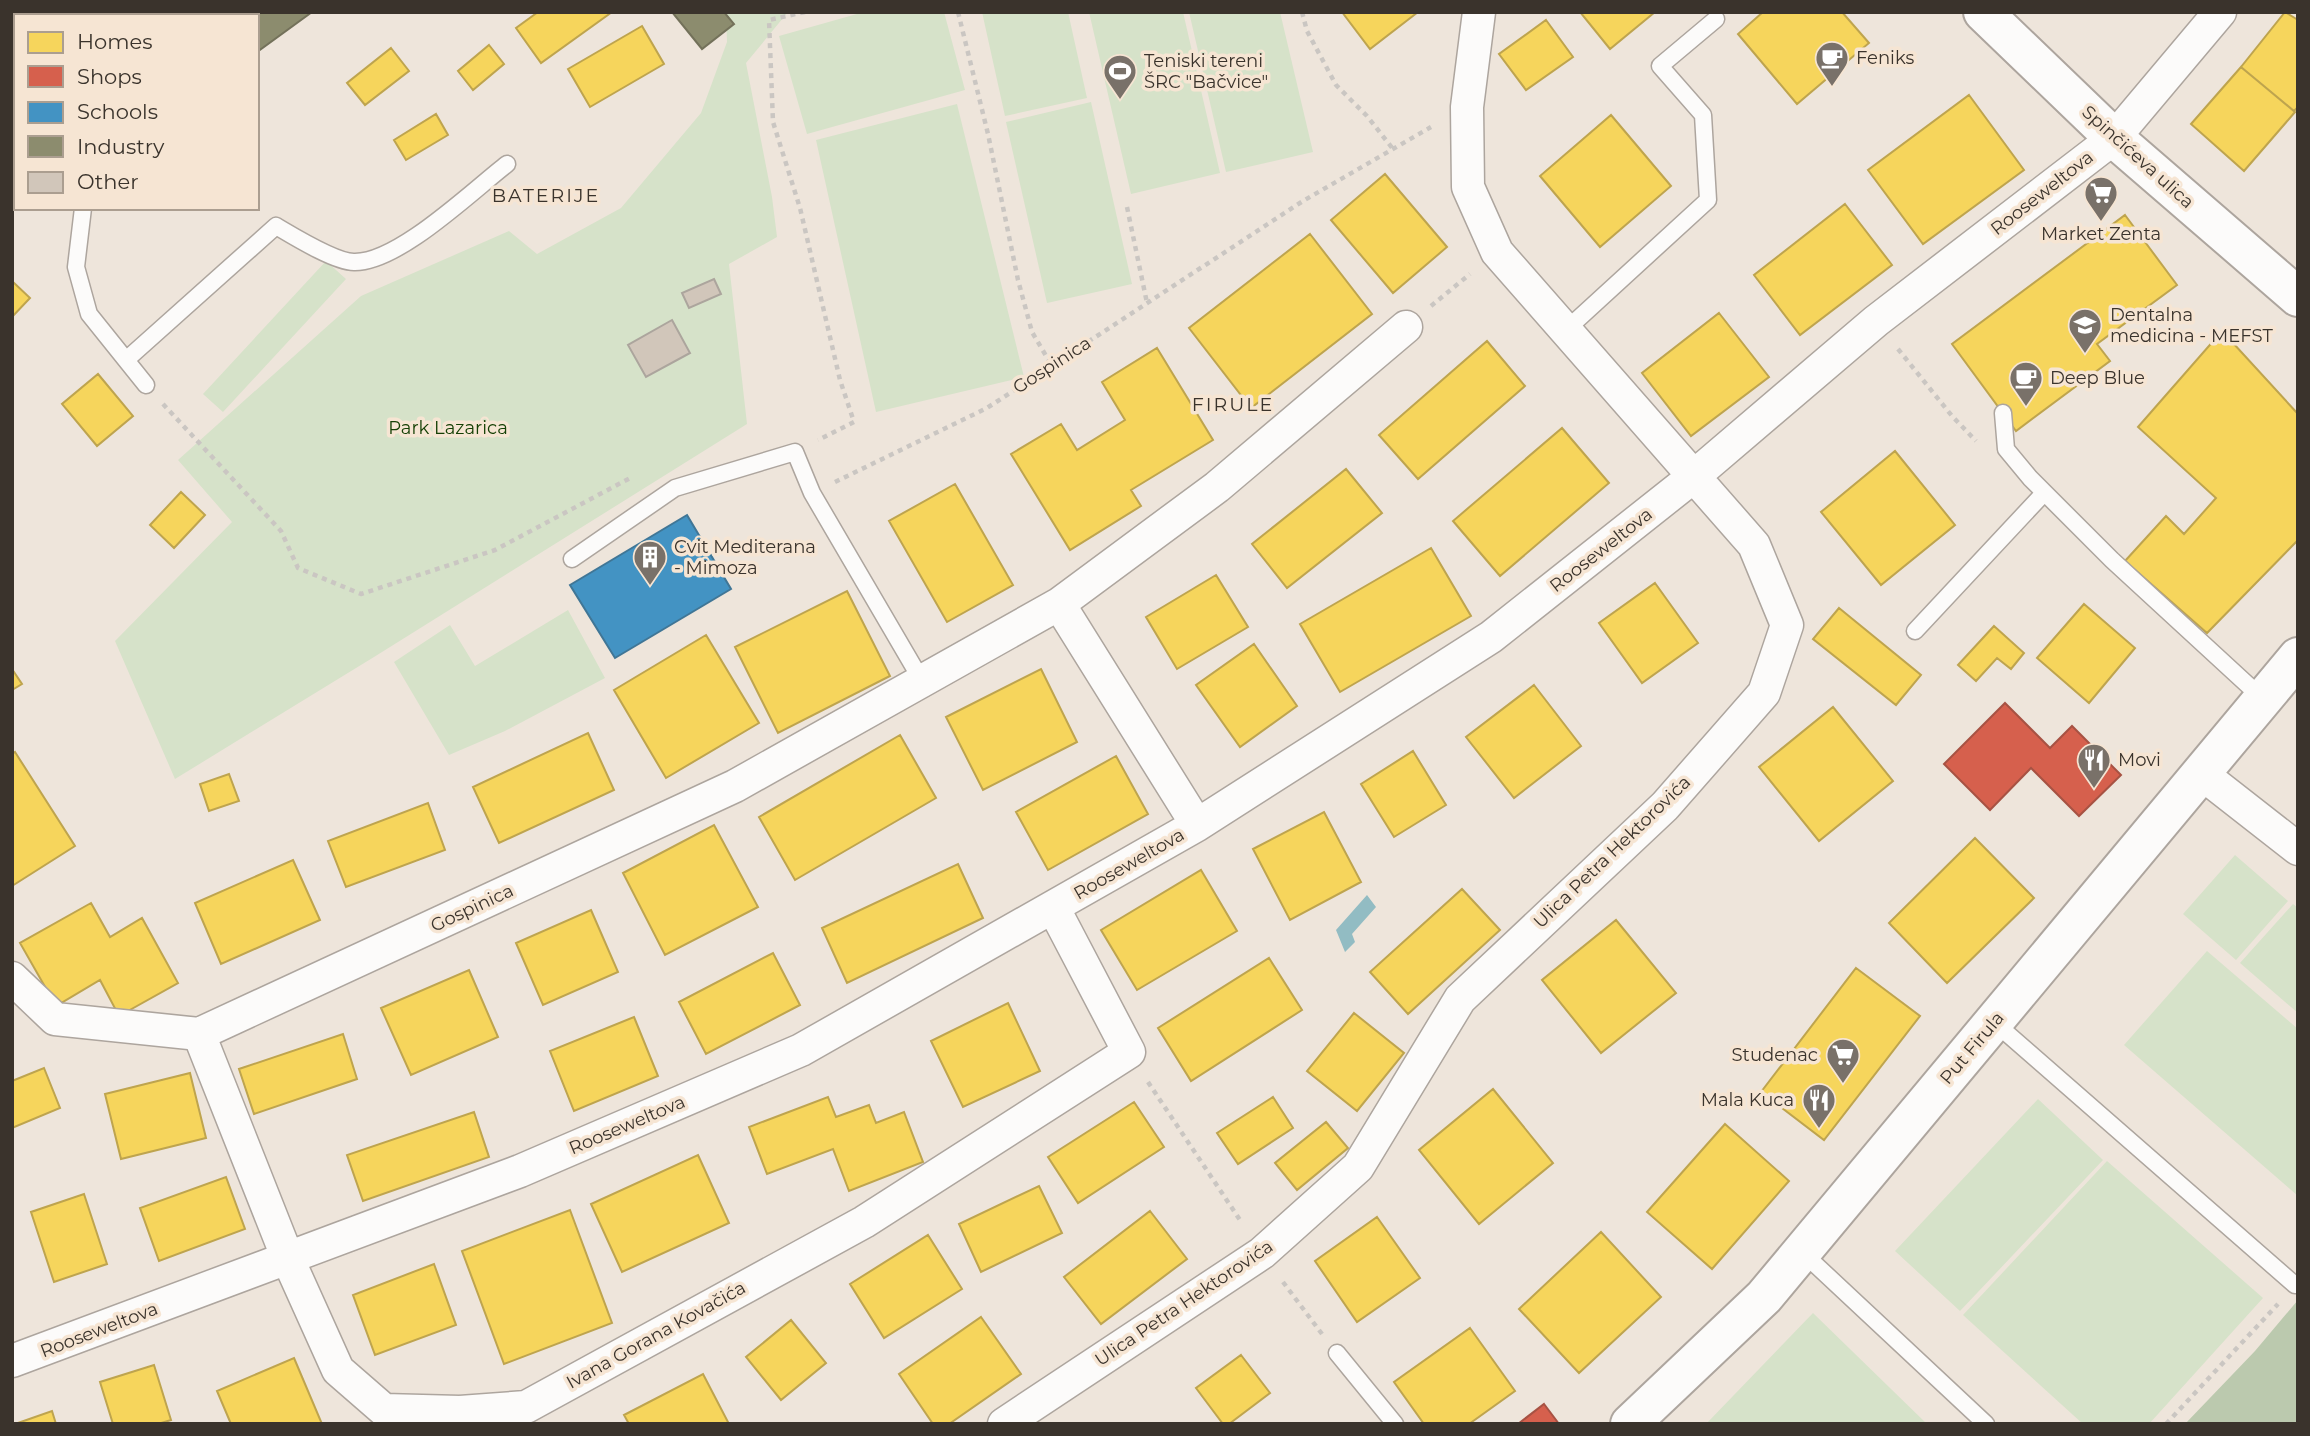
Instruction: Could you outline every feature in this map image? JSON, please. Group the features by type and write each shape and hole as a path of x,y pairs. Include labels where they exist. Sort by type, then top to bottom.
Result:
{"street":[{"name":"Ulica Petra Hektorovića","path":"1004,1424 1262,1253 1358,1167 1460,999 1665,806 1764,692 1787,625 1754,545 1497,252 1468,187 1467,107 1479,12"},
{"name":"Spinčićeva ulica","path":"1983,12 2114,138 2298,297"},
{"name":"Rooseweltova","path":"12,1361 520,1171 801,1050 1197,825 1491,637 1693,477 1876,321 2114,138 2220,12"},
{"name":"Gospinica","path":"199,1034 735,786 1059,604 1217,487 1406,327"},
{"path":"1059,604 1197,825"},
{"name":"Put Firula","path":"1630,1424 1764,1297 2298,657"},
{"path":"2202,774 2298,849"},
{"path":"1053,907 1129,1052"},
{"path":"12,978 55,1019 199,1034"},
{"name":"Ivana Gorana Kovačića","path":"199,1034 288,1259 338,1370 384,1410 460,1412 526,1407 864,1222 1129,1052"}],"lane":[{"path":"1566,330 1708,200 1703,116 1660,66 1716,19"},
{"path":"126,360 276,226 317,249 353,262 386,255 430,226 507,164"},
{"path":"83,210 76,267 89,314 146,385"},
{"path":"2003,413 2007,449 2044,493 2112,560 2262,698"},
{"path":"572,559 675,488 795,452 813,493 922,681"},
{"path":"1915,631 2044,493"},
{"path":"1994,1022 2295,1285"},
{"path":"1802,1252 1986,1424"},
{"path":"1337,1353 1395,1424"}],"path":[{"path":"795,452 854,422 840,380 800,208 773,122 769,20 805,12"},
{"path":"958,12 988,134 1018,281 1032,332 1052,366"},
{"path":"1302,12 1307,31 1335,85 1367,116 1393,149"},
{"name":"Gospinica","path":"813,493 987,408 1303,201 1467,107"},
{"path":"1128,207 1147,303"},
{"path":"1406,327 1497,252"},
{"path":"1876,321 1952,416"},
{"path":"146,385 281,531 298,568 361,594 495,550 632,477"},
{"path":"1129,1052 1262,1253"},
{"path":"2166,1424 2295,1285"}],"green space":[{"name":"Park Lazarica","path":"726,12 788,12 746,63 777,237 729,264 747,424 175,779 115,641 232,522 178,460 361,296 509,231 537,254 621,208 701,113 727,42"},
{"path":"864,12 944,12 965,90 807,134 779,36"},
{"path":"982,12 1068,12 1087,98 1005,116"},
{"path":"1089,12 1183,12 1220,173 1131,194"},
{"path":"1189,12 1280,12 1313,152 1226,172"},
{"path":"1091,102 1132,284 1047,303 1006,122"},
{"path":"957,104 1024,377 876,412 816,140"},
{"path":"326,261 346,279 223,412 203,394"},
{"path":"568,610 605,678 505,731 449,755 394,662 450,625 475,666"},
{"path":"2235,855 2288,901 2236,960 2183,914"},
{"path":"2293,904 2298,908 2298,1013 2240,963"},
{"path":"2207,951 2298,1029 2298,1196 2124,1045"},
{"path":"2038,1099 2103,1160 1960,1311 1895,1251"},
{"path":"2107,1161 2263,1298 2149,1424 2083,1424 1963,1315"},
{"path":"2298,1300 2298,1424 2185,1424 2255,1351"},
{"path":"1813,1313 1927,1424 1706,1424"}],"water":[{"path":"1367,895 1376,907 1352,934 1355,942 1345,952 1336,930"}],"building: Homes":[{"path":"90,12 92,14 18,14"},
{"path":"538,12 612,12 541,63 516,28"},
{"path":"1342,12 1418,12 1370,49"},
{"path":"1580,12 1655,12 1610,49"},
{"path":"1763,12 1842,12 1869,43 1797,104 1738,34"},
{"path":"2285,12 2298,20 2298,107 2294,111 2241,67"},
{"path":"14,18 14,58 12,56"},
{"path":"1546,20 1573,57 1526,90 1499,54"},
{"path":"642,26 664,64 590,107 568,69"},
{"path":"489,45 504,64 473,90 458,71"},
{"path":"391,48 409,71 365,105 347,83"},
{"path":"2241,67 2295,112 2244,171 2191,124"},
{"path":"1969,95 2024,170 1923,244 1868,170"},
{"path":"436,114 448,135 406,160 394,140"},
{"path":"1611,115 1671,186 1600,247 1540,176"},
{"path":"1385,174 1447,247 1393,293 1331,220"},
{"path":"1845,204 1892,265 1800,335 1754,275"},
{"path":"2125,215 2177,285 2097,344 2110,361 2016,431 1952,344"},
{"path":"1310,234 1372,314 1251,408 1189,328"},
{"path":"12,281 30,298 12,317"},
{"path":"1719,313 1769,377 1691,436 1642,373"},
{"path":"2222,331 2298,414 2298,540 2207,633 2125,561 2166,516 2184,534 2216,498 2138,427"},
{"path":"1487,341 1525,386 1418,479 1379,435"},
{"path":"1157,348 1213,440 1131,490 1141,506 1070,550 1011,454 1061,424 1077,450 1125,420 1102,382"},
{"path":"98,374 133,416 97,446 62,404"},
{"path":"1562,428 1609,483 1500,576 1453,521"},
{"path":"1895,451 1955,525 1881,585 1821,512"},
{"path":"1346,469 1382,513 1287,588 1252,544"},
{"path":"955,484 1013,585 947,622 889,521"},
{"path":"181,492 205,515 174,548 150,525"},
{"path":"1431,548 1471,616 1340,692 1300,624"},
{"path":"1216,575 1248,627 1177,669 1146,617"},
{"path":"1655,583 1698,643 1642,683 1599,623"},
{"path":"847,591 890,676 778,733 735,647"},
{"path":"2084,604 2135,648 2089,703 2037,658"},
{"path":"1839,608 1921,675 1896,705 1813,639"},
{"path":"1994,626 2024,653 2011,669 1997,658 1976,681 1958,665"},
{"path":"706,635 759,723 666,778 614,690"},
{"path":"1254,644 1297,706 1240,747 1196,685"},
{"path":"12,669 22,684 12,690"},
{"path":"1041,669 1077,742 983,790 946,717"},
{"path":"1534,685 1581,746 1514,798 1466,737"},
{"path":"1833,707 1893,781 1819,841 1759,767"},
{"path":"588,733 614,790 499,843 473,787"},
{"path":"900,735 936,798 795,880 759,817"},
{"path":"1413,751 1446,805 1394,837 1361,784"},
{"path":"15,752 75,846 12,886 12,754"},
{"path":"1116,756 1148,814 1048,870 1016,812"},
{"path":"229,774 239,801 209,811 200,784"},
{"path":"428,803 445,850 346,887 328,841"},
{"path":"1324,812 1361,882 1290,920 1253,849"},
{"path":"714,825 758,907 665,955 623,873"},
{"path":"1975,838 2034,898 1947,983 1889,923"},
{"path":"293,860 320,920 221,964 195,903"},
{"path":"958,864 983,918 847,983 822,928"},
{"path":"1201,870 1237,931 1137,990 1101,930"},
{"path":"1462,889 1500,930 1408,1014 1370,972"},
{"path":"91,903 110,937 142,918 178,983 119,1016 100,980 56,1006 20,943"},
{"path":"591,910 618,972 543,1005 516,943"},
{"path":"1616,920 1676,993 1601,1053 1542,980"},
{"path":"773,953 800,1005 706,1054 679,1002"},
{"path":"1269,958 1302,1010 1191,1081 1158,1028"},
{"path":"1856,968 1920,1016 1824,1140 1761,1092"},
{"path":"469,970 498,1037 411,1075 381,1008"},
{"path":"1008,1003 1040,1071 963,1107 931,1041"},
{"path":"1354,1013 1404,1053 1357,1111 1307,1071"},
{"path":"634,1017 658,1076 574,1111 550,1051"},
{"path":"343,1034 357,1079 254,1114 239,1069"},
{"path":"44,1068 60,1108 12,1128 12,1081"},
{"path":"190,1073 206,1138 121,1159 105,1094"},
{"path":"1493,1089 1553,1163 1479,1224 1419,1150"},
{"path":"828,1097 836,1117 869,1105 876,1123 904,1112 923,1162 849,1191 833,1149 767,1174 749,1127"},
{"path":"1273,1097 1293,1128 1238,1164 1217,1133"},
{"path":"1134,1102 1164,1147 1078,1203 1048,1157"},
{"path":"474,1112 489,1157 363,1201 347,1155"},
{"path":"1326,1122 1348,1148 1297,1190 1275,1163"},
{"path":"1725,1124 1789,1181 1712,1269 1647,1212"},
{"path":"698,1155 729,1223 622,1272 591,1204"},
{"path":"226,1177 245,1229 159,1261 140,1208"},
{"path":"1039,1186 1062,1233 981,1272 959,1224"},
{"path":"84,1194 107,1264 54,1282 31,1212"},
{"path":"570,1210 612,1323 504,1364 462,1251"},
{"path":"1150,1211 1187,1259 1101,1324 1064,1277"},
{"path":"1377,1217 1420,1278 1357,1322 1315,1261"},
{"path":"1601,1232 1661,1297 1579,1373 1519,1309"},
{"path":"928,1235 962,1289 884,1338 850,1284"},
{"path":"434,1264 456,1325 375,1355 353,1295"},
{"path":"981,1317 1021,1374 949,1424 933,1424 899,1374"},
{"path":"791,1320 826,1363 781,1400 746,1357"},
{"path":"1470,1328 1515,1391 1469,1424 1424,1424 1394,1382"},
{"path":"1241,1355 1270,1393 1229,1424 1223,1424 1196,1388"},
{"path":"294,1358 322,1424 231,1424 217,1391"},
{"path":"154,1365 171,1420 158,1424 113,1424 100,1382"},
{"path":"703,1374 729,1424 629,1424 624,1415"},
{"path":"52,1411 56,1424 15,1424"}],"building: Shops":[{"path":"2005,703 2050,748 2072,726 2121,775 2079,816 2031,768 1990,810 1944,764"},
{"path":"1544,1404 1559,1424 1518,1424"}],"building: Schools":[{"name":"Cvit Mediterana - Mimoza","path":"687,515 731,589 615,658 570,585"}],"building: Industry":[{"path":"312,12 259,51 259,14 244,14"},
{"path":"672,12 724,12 734,24 702,49"}],"building: Other":[{"path":"714,279 721,294 689,308 682,293"},
{"path":"672,320 690,353 646,377 628,345"}],"place":[{"name":"Feniks","path":"1832,88"},
{"name":"Teniski tereni ŠRC \"Bačvice\"","path":"1120,101"},
{"name":"Market Zenta","path":"2101,223"},
{"name":"Dentalna medicina - MEFST","path":"2085,355"},
{"name":"Deep Blue","path":"2026,408"},
{"name":"Cvit Mediterana - Mimoza","path":"650,587"},
{"name":"Movi","path":"2094,790"},
{"name":"Studenac","path":"1843,1085"},
{"name":"Mala Kuca","path":"1819,1130"}],"district":[{"name":"BATERIJE","path":"546,195"},
{"name":"FIRULE","path":"1233,404"}]}
